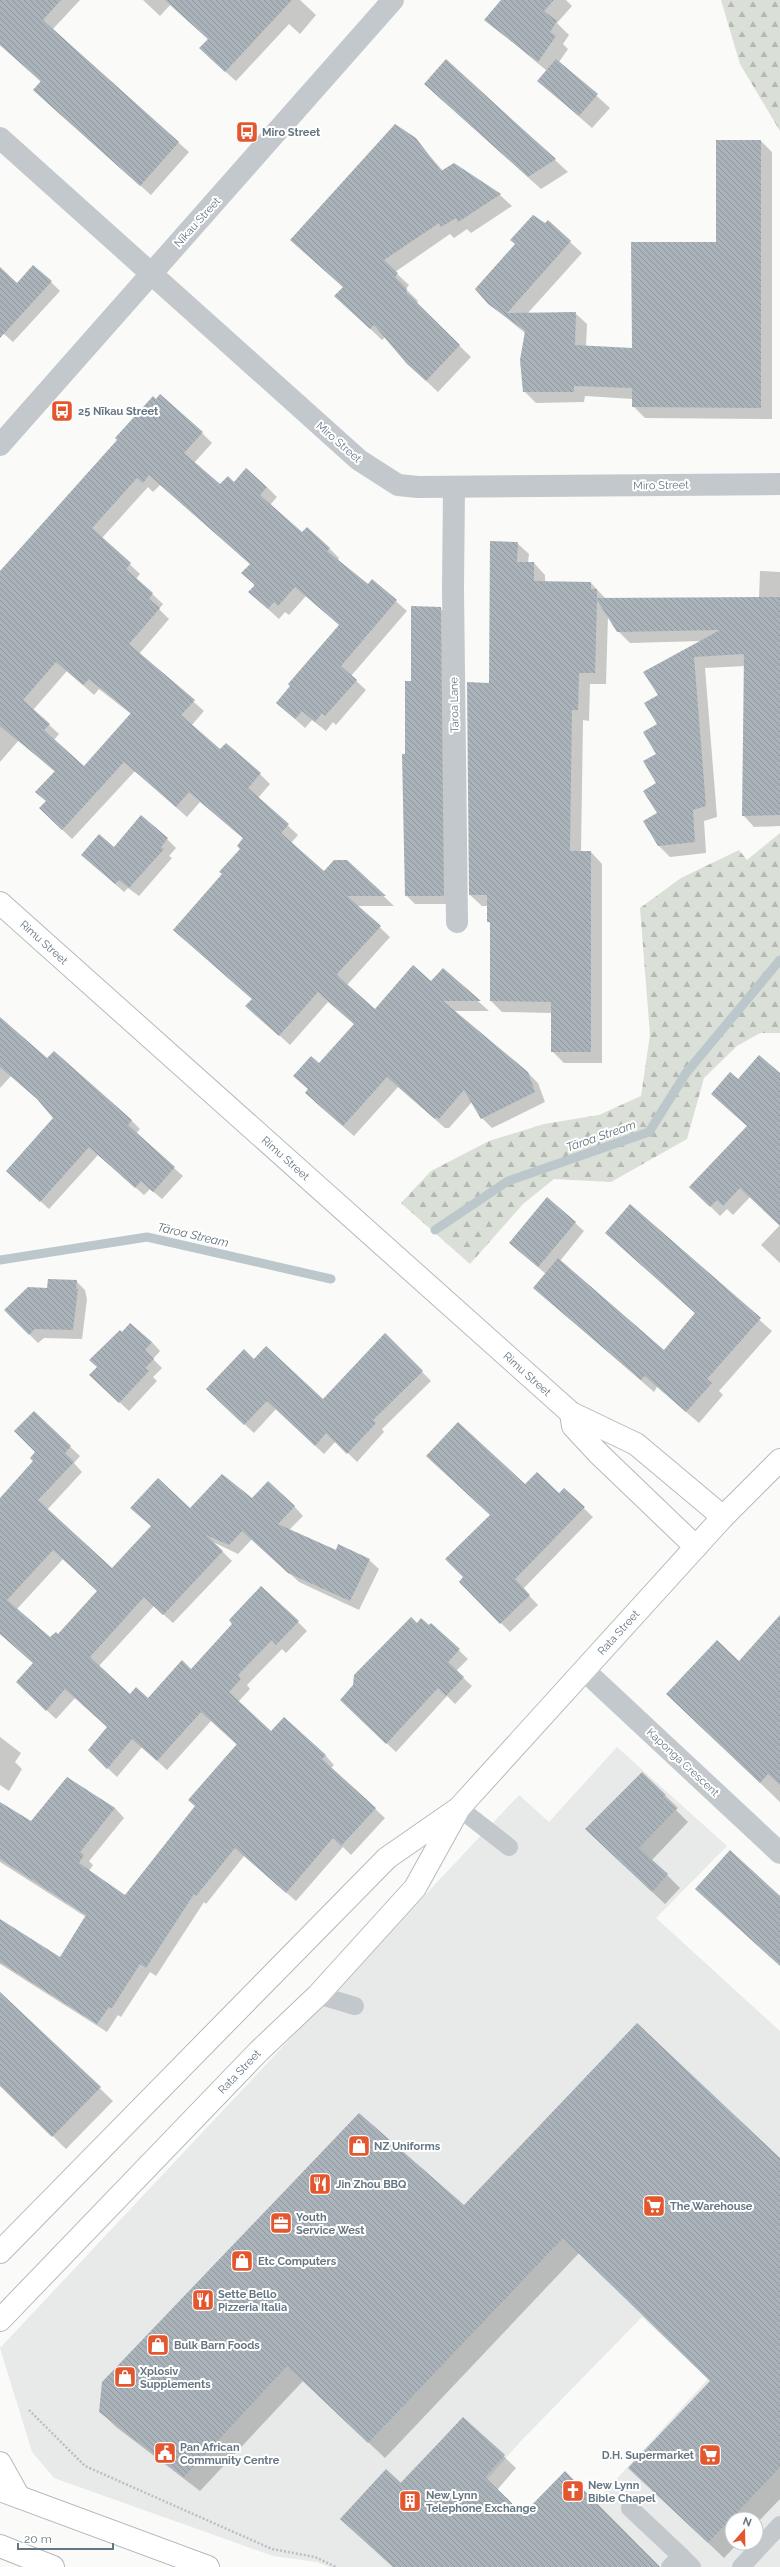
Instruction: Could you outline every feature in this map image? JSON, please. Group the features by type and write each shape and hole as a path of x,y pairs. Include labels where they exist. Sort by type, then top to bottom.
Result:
{"main road":[{"name":"Rimu Street","path":"0,903 571,1413 636,1444 723,1517"},
{"name":"Rimu Street","path":"571,1413 573,1426 578,1432 696,1547"},
{"name":"Rata Street","path":"0,2252 387,1858 459,1808 585,1671 723,1517 780,1460"},
{"name":"Rata Street","path":"0,2320 259,2051 318,1995 415,1888 459,1808"},
{"path":"0,2463 10,2493 208,2567"},
{"path":"0,2546 54,2567"}],"street":[{"name":"Nīkau Street","path":"0,445 393,0"},
{"name":"Miro Street","path":"0,138 359,460 398,485 454,487 780,484"},
{"name":"Tāroa Lane","path":"454,487 453,590 457,922"},
{"name":"Kaponga Crescent","path":"585,1671 780,1853"}],"lane":[{"path":"459,1808 509,1847"},
{"path":"318,1995 355,2006"},
{"path":"630,2508 681,2563"},
{"path":"741,2567 780,2524"}],"path":[{"path":"29,2410 85,2466 272,2549 315,2557 336,2567"}],"shaded area":[{"path":"617,1747 727,1846 656,1918 780,2031 780,2567 536,2567 708,2379 642,2317 521,2441 410,2567 330,2567 316,2562 273,2556 54,2478 32,2452 0,2348 519,1795 549,1822"}],"green space":[{"path":"721,0 780,0 780,131 740,64"},
{"path":"780,833 780,1033 760,1033 737,1046 704,1078 687,1139 611,1182 554,1179 523,1204 470,1264 401,1203 431,1171 489,1141 544,1124 599,1115 641,1096 650,1035 640,908 681,878 739,850 747,860"}],"building":[{"path":"0,0 61,0 43,20 179,142 140,186 33,90 41,81 0,45"},
{"path":"165,0 292,0 225,72 199,48 208,39"},
{"path":"501,0 554,0 544,11 557,21 550,32 556,36 538,62 484,20"},
{"path":"446,59 556,159 528,177 424,84"},
{"path":"556,59 598,94 579,116 537,81"},
{"path":"395,124 416,138 441,171 454,163 501,194 458,222 456,218 441,227 439,223 384,260 398,273 395,277 407,289 406,292 460,345 426,381 407,364 374,325 370,329 334,296 343,287 290,240"},
{"path":"716,140 761,140 761,408 632,407 632,388 574,386 574,392 523,392 520,360 525,331 488,304 475,289 515,244 510,240 533,215 545,223 548,220 571,241 507,313 576,312 575,345 632,348 631,242 716,242"},
{"path":"33,265 52,281 0,338 0,267 17,283"},
{"path":"160,394 203,432 184,453 220,484 228,476 234,482 246,468 267,487 260,495 302,532 307,527 330,548 327,551 368,584 372,579 397,600 341,666 357,680 325,716 322,713 315,722 302,711 295,719 276,703 290,686 288,684 339,625 295,587 278,606 274,602 268,609 248,592 255,585 241,573 250,564 149,475 143,483 137,478 92,528 131,563 126,569 153,593 149,599 160,608 129,644 195,700 181,715 220,749 226,743 261,773 248,788 289,824 281,833 324,871 334,860 347,860 386,896 347,896 381,926 337,974 339,977 375,1009 413,965 431,981 443,968 481,1001 443,1001 528,1072 535,1092 481,1119 464,1090 439,1119 436,1117 435,1119 387,1077 343,1126 305,1093 308,1089 293,1076 311,1056 319,1063 354,1024 318,992 279,1036 245,1006 252,999 173,930 222,874 219,872 240,849 237,846 243,838 189,792 176,807 124,762 62,830 39,808 46,801 35,792 55,771 0,726 0,571 117,440 115,438 153,396 156,399","holes":["56,662 83,685 89,679 131,713 84,766 44,730 50,724 23,700"]},
{"path":"490,541 518,542 517,562 534,562 534,581 591,582 591,589 597,589 597,598 780,597 780,815 742,816 744,654 694,657 706,806 693,810 695,842 658,846 643,821 657,813 643,791 656,783 643,761 656,754 643,732 657,724 644,703 658,695 643,672 720,630 617,632 597,600 595,673 579,673 578,710 572,710 570,851 591,851 591,1052 551,1052 551,1002 490,1001 490,922 487,922 487,895 469,895 467,682 489,683"},
{"path":"411,606 441,607 444,896 405,896 402,754 405,754 405,681 411,681"},
{"path":"141,815 168,838 161,847 164,849 129,888 119,880 115,884 81,855 99,834 114,847"},
{"path":"0,1017 47,1058 54,1051 132,1120 128,1125 175,1167 153,1192 141,1181 135,1188 89,1147 40,1202 6,1171 53,1118 37,1099 0,1067"},
{"path":"759,1055 780,1073 780,1226 740,1188 723,1206 717,1200 710,1207 689,1187 747,1126 711,1094 730,1072 738,1079"},
{"path":"547,1197 576,1222 538,1267 509,1243"},
{"path":"630,1204 761,1318 707,1379 712,1383 686,1412 645,1376 641,1380 533,1288 558,1258 664,1350 695,1313 605,1233"},
{"path":"48,1279 77,1280 76,1289 78,1289 73,1330 35,1329 29,1335 4,1310 28,1287 47,1288"},
{"path":"130,1323 152,1342 145,1350 154,1359 145,1368 149,1371 119,1403 89,1375 97,1367 89,1360 120,1330 122,1332"},
{"path":"385,1333 423,1371 373,1420 376,1423 347,1454 326,1433 315,1446 267,1401 244,1425 206,1389 244,1349 254,1359 266,1346 323,1399"},
{"path":"34,1411 71,1446 65,1453 74,1462 38,1500 112,1568 151,1526 130,1508 158,1478 190,1508 222,1474 252,1498 268,1481 295,1506 278,1524 336,1550 338,1544 370,1559 350,1601 288,1573 242,1531 229,1545 206,1535 223,1551 163,1615 144,1597 90,1657 130,1694 136,1687 148,1698 182,1660 191,1669 232,1624 229,1620 261,1586 299,1621 276,1645 272,1640 238,1675 241,1679 229,1692 271,1731 284,1717 326,1755 322,1759 376,1808 341,1846 333,1838 286,1893 235,1848 196,1896 194,1894 146,1968 140,1964 112,2008 109,2007 97,2024 0,1962 0,1919 60,1957 86,1915 0,1859 0,1802 31,1821 67,1777 115,1808 80,1852 84,1855 79,1863 125,1895 195,1806 188,1800 237,1744 201,1712 157,1761 132,1739 107,1769 88,1750 107,1727 65,1689 46,1711 16,1682 33,1663 0,1634 0,1498 33,1461 30,1458 35,1452 14,1431","holes":["53,1550 97,1591 58,1634 56,1632 50,1637 7,1600"]},
{"path":"458,1422 525,1484 537,1472 559,1493 564,1488 585,1507 515,1579 530,1595 500,1624 459,1582 463,1577 445,1559 490,1515 426,1456"},
{"path":"780,1615 780,1785 768,1774 760,1783 666,1694 717,1640 739,1661"},
{"path":"411,1617 417,1623 421,1618 429,1625 431,1623 460,1649 448,1662 464,1677 446,1696 438,1688 386,1744 340,1700 353,1685 354,1675"},
{"path":"642,1772 666,1795 663,1797 676,1809 639,1848 668,1874 652,1892 585,1829"},
{"path":"730,1850 780,1896 780,1966 695,1889"},
{"path":"0,1992 101,2087 52,2137 0,2086"},
{"path":"637,2023 780,2158 780,2467 738,2511 724,2511 724,2526 708,2543 628,2468 710,2381 563,2238 368,2443 287,2366 184,2477 99,2412 102,2382 359,2113 464,2205"},
{"path":"463,2417 505,2455 485,2477 523,2514 565,2471 660,2567 393,2567 340,2519 386,2469 401,2483"}],"waterway":[{"name":"Tāroa Stream","path":"435,1230 508,1181 649,1132 686,1073 780,960"},
{"name":"Tāroa Stream","path":"0,1260 147,1237 331,1279"}],"place":[{"name":"Miro Street","path":"247,132"},
{"name":"25 Nīkau Street","path":"62,411"},
{"name":"NZ Uniforms","path":"359,2146"},
{"name":"Jin Zhou BBQ","path":"320,2184"},
{"name":"The Warehouse","path":"654,2206"},
{"name":"Youth Service West","path":"281,2223"},
{"name":"Etc Computers","path":"242,2261"},
{"name":"Sette Bello Pizzeria Italia","path":"203,2300"},
{"name":"Bulk Barn Foods","path":"158,2345"},
{"name":"Xplosiv Supplements","path":"125,2377"},
{"name":"Pan African Community Centre","path":"165,2453"},
{"name":"D.H. Supermarket","path":"710,2455"},
{"name":"New Lynn Bible Chapel","path":"573,2491"},
{"name":"New Lynn Telephone Exchange","path":"410,2501"}]}
